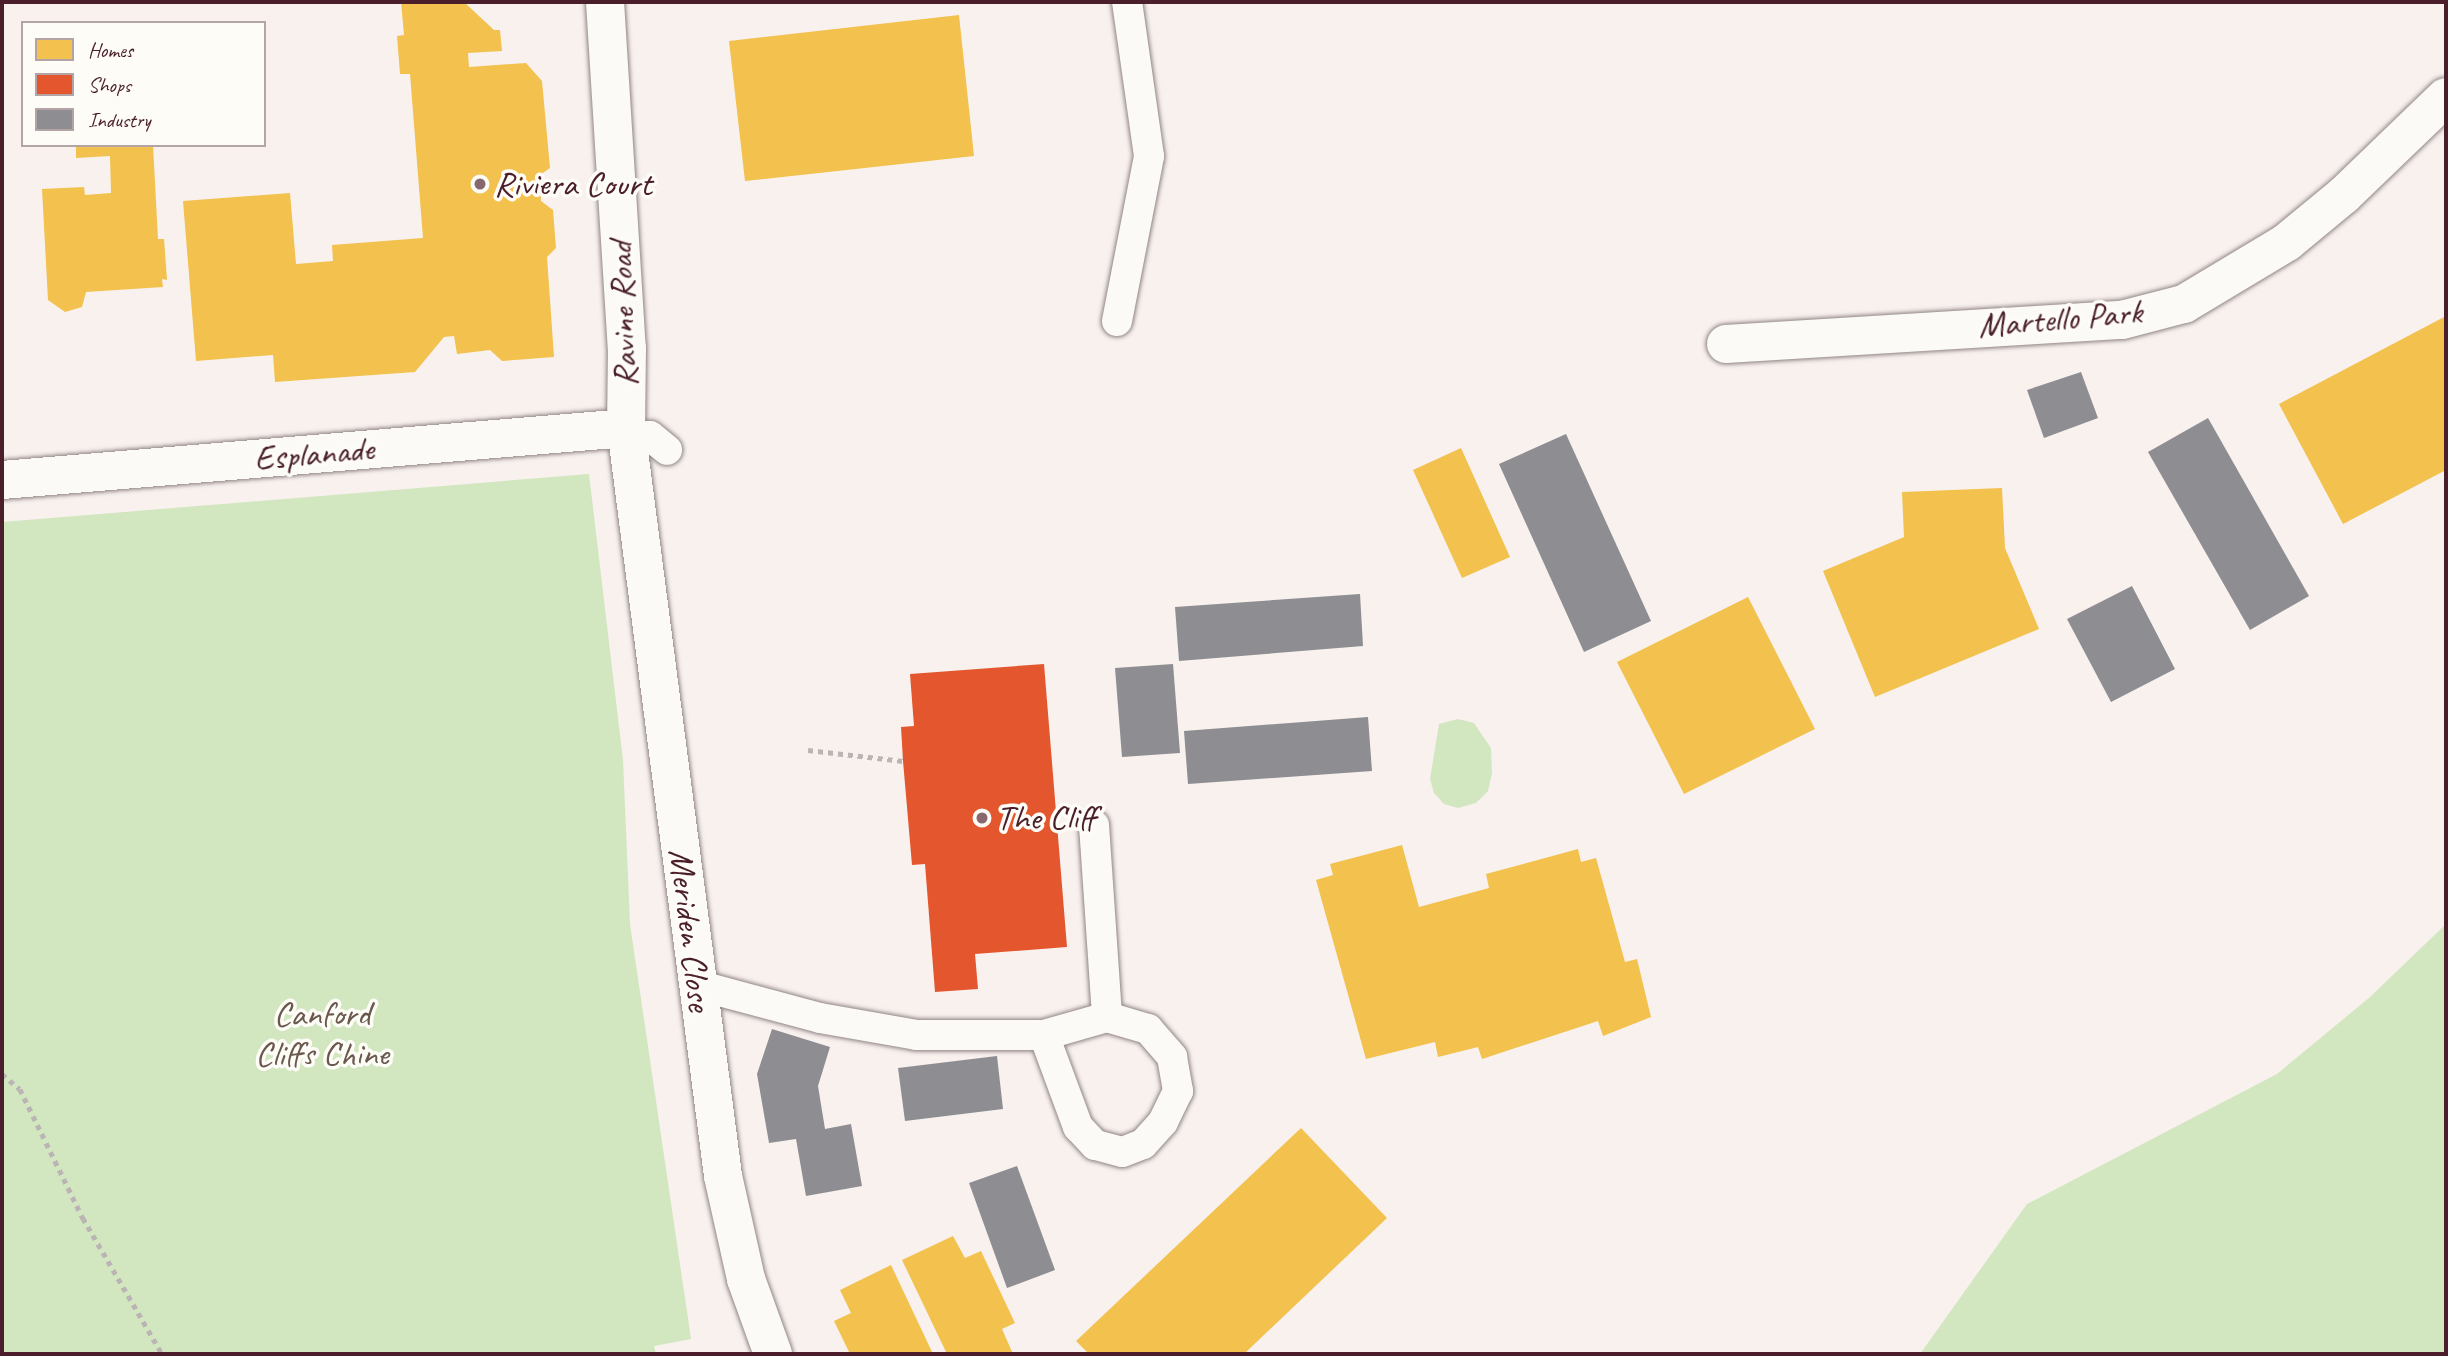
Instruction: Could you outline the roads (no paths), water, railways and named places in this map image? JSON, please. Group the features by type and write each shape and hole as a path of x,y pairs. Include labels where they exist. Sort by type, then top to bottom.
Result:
{"street":[{"name":"Ravine Road","path":"605,2 627,348 638,442 635,500"},
{"name":"Martello Park","path":"1726,344 2122,320 2184,304 2287,242 2362,179 2446,97"},
{"name":"Esplanade","path":"2,480 638,442"},
{"name":"Meriden Close","path":"635,500 723,1176 746,1279 773,1354"}],"lane":[{"path":"1117,321 1149,156 1127,2"},
{"path":"1094,825 1107,1017"},
{"path":"697,985 821,1018 916,1035 1044,1035 1107,1017 1148,1029 1172,1057 1178,1091 1163,1122 1143,1144 1122,1152 1095,1144 1078,1127 1044,1035"}],"place":[{"name":"Riviera Court","path":"480,184"},
{"name":"The Cliff","path":"982,818"}],"park label":[{"name":"Canford Cliffs Chine","path":"322,1034"}]}
